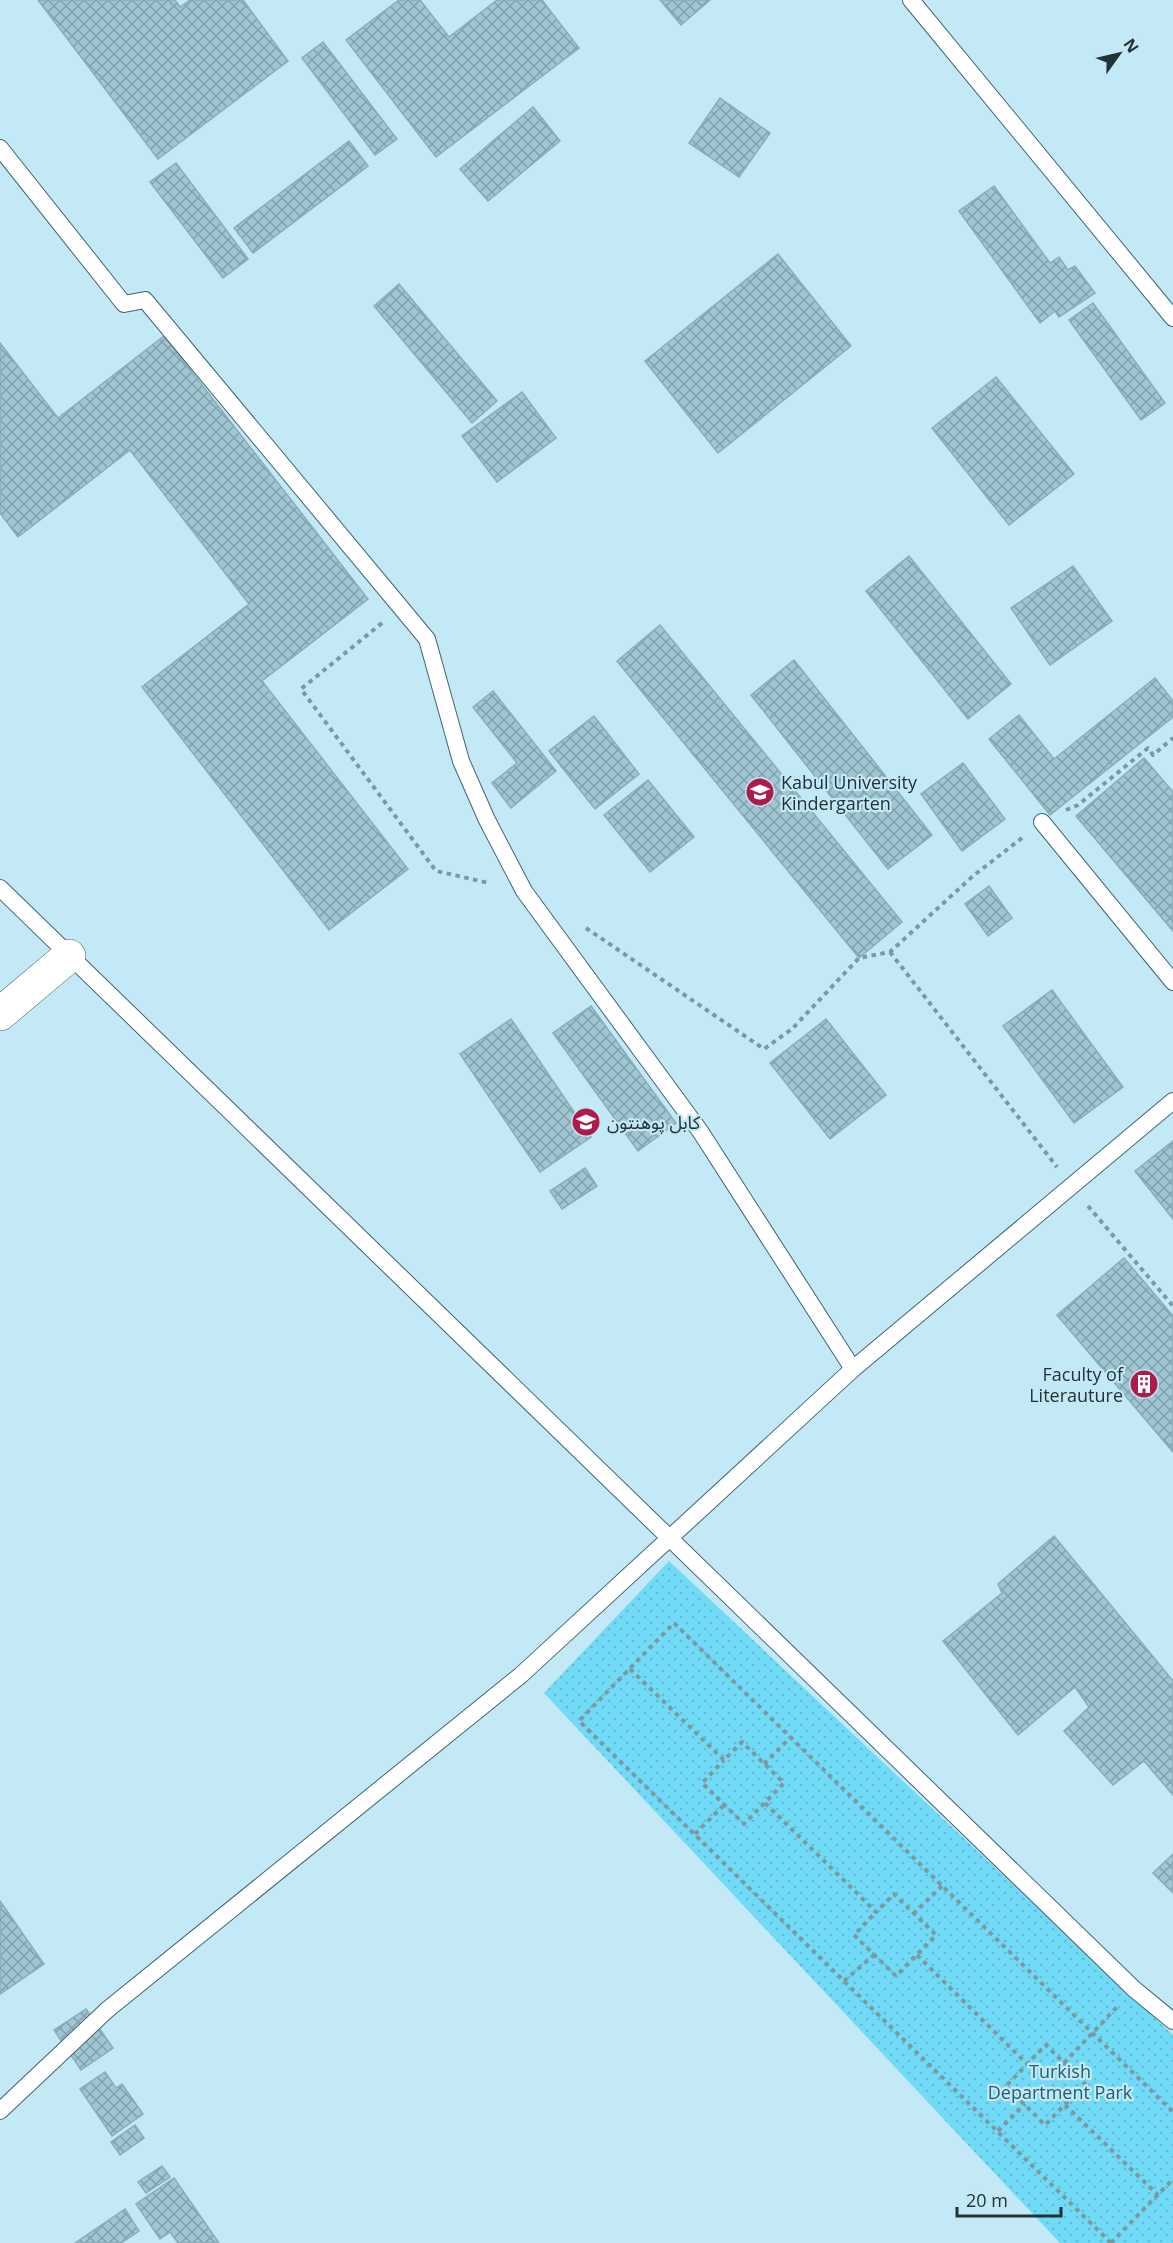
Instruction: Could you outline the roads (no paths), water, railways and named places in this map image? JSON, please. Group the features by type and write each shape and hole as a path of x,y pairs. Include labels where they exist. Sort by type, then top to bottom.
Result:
{"street":[{"path":"0,1014 69,956"}],"lane":[{"path":"911,0 1173,318"},
{"path":"0,148 124,304 145,300 427,639 461,761 487,820 524,891 700,1131 853,1369"},
{"path":"1042,822 1173,982"},
{"path":"0,888 668,1540 1134,1989 1173,2021"},
{"path":"0,2111 107,2010 521,1675 853,1369 1173,1101"}],"place":[{"name":"Kabul University Kindergarten","path":"760,792"},
{"name":"کابل پوهنتون","path":"586,1122"},
{"name":"Faculty of Literauture","path":"1144,1384"}],"park label":[{"name":"Turkish Department Park","path":"1060,2081"}]}
